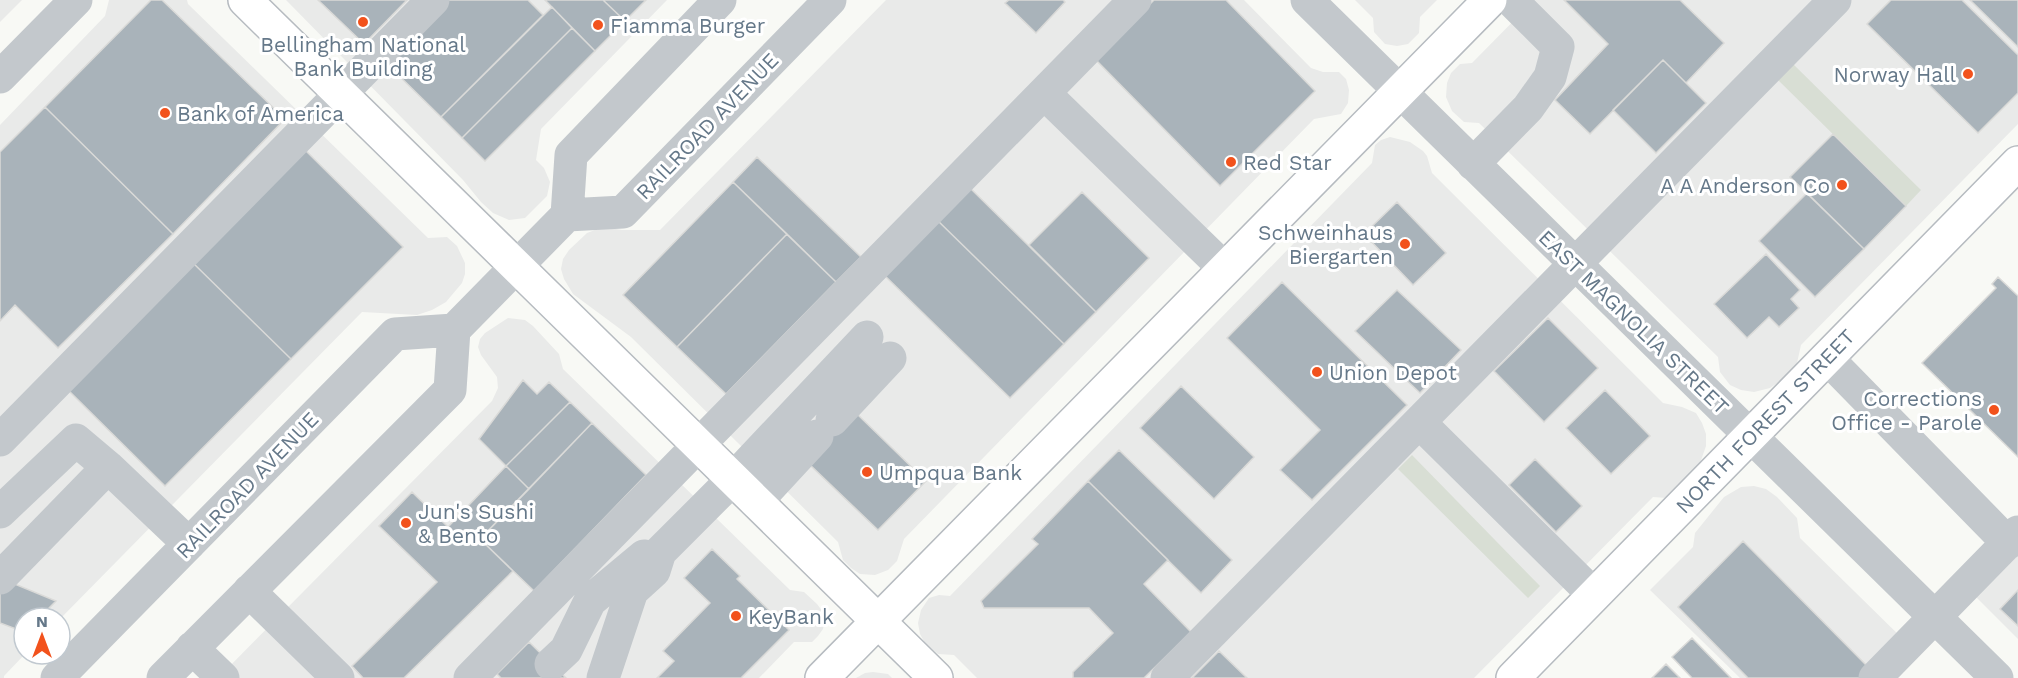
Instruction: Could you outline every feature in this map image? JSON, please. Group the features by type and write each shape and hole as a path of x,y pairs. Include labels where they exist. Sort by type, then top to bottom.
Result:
{"main road":[{"path":"245,0 936,678"},
{"path":"822,678 1490,0"},
{"name":"NORTH FOREST STREET","path":"1513,678 2018,163"}],"street":[{"path":"0,77 76,0"},
{"path":"0,440 433,0"},
{"path":"163,678 450,390 454,330 567,215 571,155 720,0"},
{"name":"RAILROAD AVENUE","path":"567,215 623,212 830,0"},
{"path":"470,678 1135,0"},
{"path":"1473,164 1528,108 1550,77 1558,47 1511,0"},
{"path":"1167,678 1835,0"},
{"name":"EAST MAGNOLIA STREET","path":"1325,6 1400,91 1997,678"},
{"path":"1044,93 1225,268"},
{"name":"RAILROAD AVENUE","path":"57,678 395,334 454,330"},
{"path":"551,664 566,650 591,601 641,557 660,552 745,491 825,428 879,347 745,491"},
{"path":"1827,358 2013,538 1875,678"},
{"path":"1419,422 1594,596"},
{"path":"0,512 76,440 108,467 189,544"},
{"path":"0,578 108,467"},
{"path":"603,678 632,591 654,571 660,552"},
{"path":"249,591 338,678"},
{"path":"192,648 223,678"}],"shaded area":[{"path":"0,0 22,0 0,22"},
{"path":"109,0 187,0 188,4 428,238 447,237 457,246 465,263 465,274 462,283 446,302 432,310 417,315 362,312 72,607 12,606 14,666 4,678 0,678 0,125 105,16"},
{"path":"286,0 667,0 541,129 536,160 544,168 550,182 547,196 525,218 509,220 493,213 481,202 463,180"},
{"path":"886,0 1244,0 1311,68 1323,72 1339,72 1346,79 1349,90 1348,103 1341,114 1314,119 904,539 897,561 888,570 875,575 860,574 851,568 843,560 838,542 631,337 573,294 561,269 563,259 569,250 587,233 603,227 622,230 660,230"},
{"path":"1355,0 1437,0 1420,17 1419,33 1408,44 1397,46 1385,44 1374,32 1373,18"},
{"path":"1534,0 2018,0 2018,124 1801,345 1797,363 1780,381 1770,388 1754,392 1741,390 1730,385 1720,372 1718,357 1479,123 1464,122 1452,111 1446,97 1447,83 1451,73 1460,64 1472,63"},
{"path":"1793,64 1921,190 1906,206 1778,80"},
{"path":"1390,137 1410,142 1423,151 1427,156 1432,173 1663,403 1696,413 1706,434 1706,446 1699,466 1667,498 1653,497 1474,678 977,678 954,655 938,654 925,643 918,623 921,610 929,598 939,595 950,596 1372,163 1375,145"},
{"path":"508,318 525,320 533,326 559,354 563,369 790,590 804,592 817,604 823,612 825,621 818,636 812,642 794,642 759,678 218,678 492,401 498,388 497,377 478,347 485,333"},
{"path":"1412,455 1540,586 1528,598 1398,469"},
{"path":"1754,486 1766,489 1777,497 1797,518 1800,538 1908,644 1875,678 1740,678 1650,590 1693,547 1695,533 1724,497 1741,487"},
{"path":"2018,540 2018,639 1968,589"},
{"path":"873,672 888,674 892,678 856,678"}],"building":[{"name":"Bank of America","path":"151,0 162,0 285,119 173,234 45,107"},
{"name":"Bellingham National Bank Building","path":"318,0 407,0 364,44"},
{"path":"448,0 528,0 543,15 441,117 386,63"},
{"path":"545,0 603,0 625,21 595,51"},
{"path":"603,0 646,0 625,21"},
{"path":"1009,0 1063,0 1065,2 1036,33 1005,3"},
{"path":"1154,0 1226,0 1315,91 1220,186 1095,59"},
{"path":"1564,0 1680,0 1724,43 1686,83 1663,60 1590,134 1555,100 1608,44"},
{"name":"Norway Hall","path":"1891,0 1962,0 2018,55 2018,93 1978,133 1867,24"},
{"path":"1970,0 2018,0 2018,47"},
{"path":"552,7 572,28 462,138 441,117"},
{"path":"572,28 595,51 485,161 462,138"},
{"path":"1663,60 1706,103 1656,153 1613,110"},
{"path":"45,107 173,234 58,348 15,305 0,321 0,152"},
{"name":"A A Anderson Co","path":"1833,134 1906,206 1864,249 1790,177"},
{"path":"302,147 403,247 291,359 190,260"},
{"path":"757,157 861,257 836,282 733,182"},
{"path":"733,182 787,234 677,347 623,295"},
{"path":"968,186 1096,312 1064,344 935,218"},
{"path":"1082,192 1149,258 1096,312 1029,245"},
{"path":"1807,193 1864,249 1815,297 1759,241"},
{"name":"Schweinhaus Biergarten","path":"1397,202 1446,253 1413,285 1364,234"},
{"path":"935,218 1064,344 1010,398 881,272"},
{"path":"787,234 836,282 726,394 677,347"},
{"path":"1766,254 1800,290 1791,299 1799,308 1779,327 1769,317 1747,338 1714,304"},
{"path":"190,260 291,359 165,486 64,386"},
{"name":"Corrections Office - Parole","path":"1998,277 2018,296 2018,457 1922,363 1996,288 1992,284"},
{"name":"Union Depot","path":"1282,282 1407,405 1312,500 1280,470 1320,430 1227,338"},
{"path":"1397,290 1461,350 1420,393 1355,331"},
{"path":"1548,318 1598,368 1544,422 1494,371"},
{"path":"523,380 537,394 549,382 570,402 506,466 479,439"},
{"path":"1181,386 1254,457 1214,499 1140,428"},
{"path":"1605,390 1650,436 1611,474 1566,428"},
{"path":"570,402 592,423 529,489 506,466"},
{"name":"Umpqua Bank","path":"856,413 926,481 878,530 808,463 832,420"},
{"path":"592,423 646,475 534,591 480,539"},
{"path":"1119,450 1232,560 1201,593 1088,481"},
{"path":"1535,459 1582,506 1556,532 1509,485"},
{"path":"506,466 529,489 480,539 513,571 404,678 363,678 352,666 437,582 379,526 412,492 448,527"},
{"path":"1088,481 1168,560 1144,584 1191,632 1144,678 1073,678 1073,672 1113,633 1089,608 984,608 981,601 1038,544 1032,539"},
{"path":"1743,541 1874,673 1869,678 1748,678 1678,607"},
{"name":"KeyBank","path":"712,549 740,576 737,579 789,630 741,678 657,678 674,661 663,651 710,603 684,578"},
{"path":"0,578 56,601 51,606 12,606 12,628 0,623"},
{"path":"2018,590 2018,626 2000,609"},
{"path":"1692,638 1731,678 1692,678 1672,657"},
{"path":"529,642 566,678 501,678 497,674"},
{"path":"1219,651 1247,678 1192,678"},
{"path":"1666,664 1680,678 1652,678"}],"place":[{"name":"Bellingham National Bank Building","path":"363,22"},
{"name":"Fiamma Burger","path":"598,25"},
{"name":"Norway Hall","path":"1968,74"},
{"name":"Bank of America","path":"165,113"},
{"name":"Red Star","path":"1231,162"},
{"name":"A A Anderson Co","path":"1842,185"},
{"name":"Schweinhaus Biergarten","path":"1405,244"},
{"name":"Union Depot","path":"1317,372"},
{"name":"Corrections Office - Parole","path":"1994,410"},
{"name":"Umpqua Bank","path":"867,472"},
{"name":"Jun's Sushi & Bento","path":"406,523"},
{"name":"KeyBank","path":"736,616"}]}
